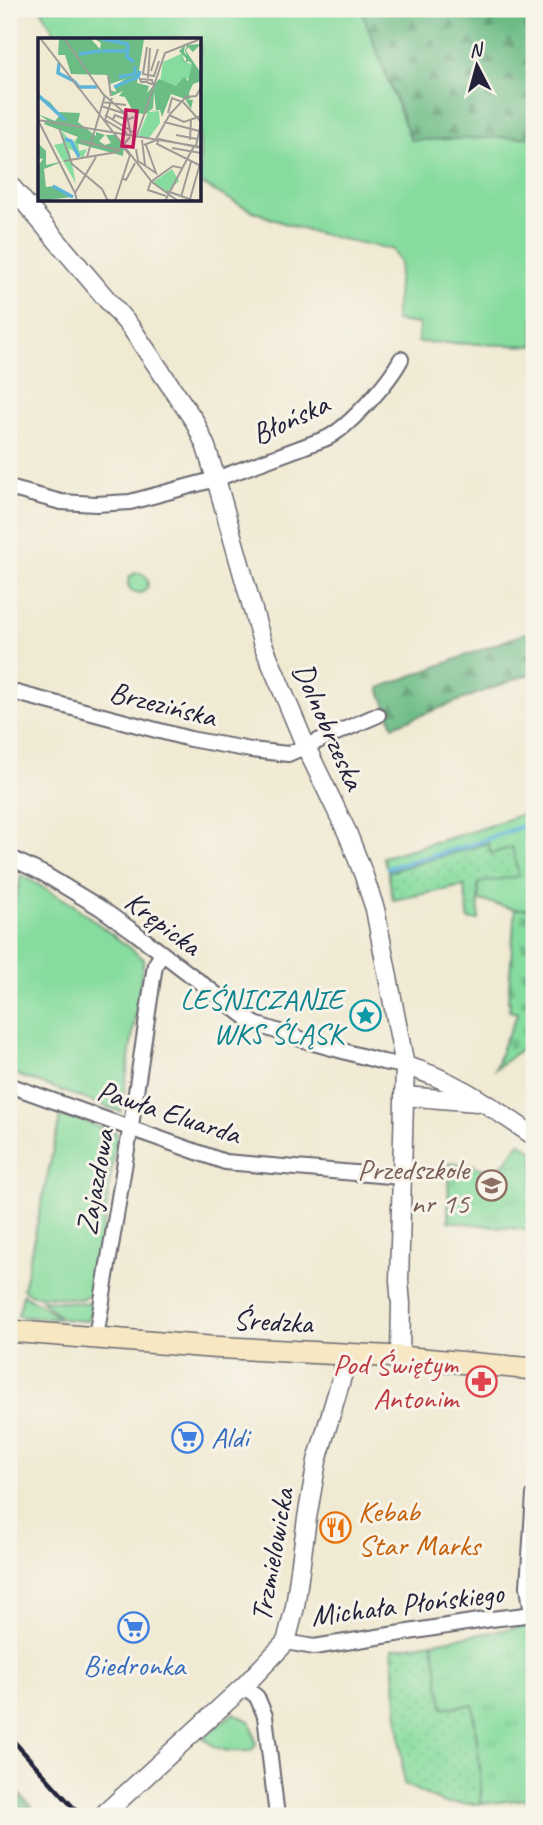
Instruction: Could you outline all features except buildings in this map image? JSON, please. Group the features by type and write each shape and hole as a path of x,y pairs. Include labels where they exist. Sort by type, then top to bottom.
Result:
{"main road":[{"name":"Średzka","path":"9,1331 210,1347 400,1356 534,1369"}],"street":[{"name":"Dolnobrzeska","path":"11,191 124,320 167,378 199,430 216,479 262,642 306,747 346,832 373,901 405,1066 399,1281 400,1356"},
{"name":"Błońska","path":"9,488 55,501 96,504 130,502 216,479 344,428 394,372 401,359"},
{"name":"Brzezińska","path":"9,691 190,739 288,754 378,715"},
{"name":"Krępicka","path":"9,857 67,887 132,931 255,1024 310,1042 405,1066"},
{"name":"Zajazdowa","path":"96,1338 155,965 162,954"},
{"path":"405,1066 446,1082 484,1102 534,1136"},
{"name":"Pawła Eluarda","path":"9,1085 225,1162 402,1177"},
{"path":"404,1096 484,1102"},
{"name":"Trzmielowicka","path":"102,1816 244,1686 286,1642 295,1606 317,1461 343,1373 345,1354"},
{"path":"533,1614 528,1586 534,1494"},
{"name":"Michała Płońskiego","path":"286,1642 314,1647 533,1614"},
{"path":"244,1686 257,1697 265,1716 277,1816"}],"green space":[{"path":"41,9 361,9 411,140 534,135 534,346 418,342 419,324 395,321 400,262 392,249 336,238 264,216 201,184 201,38 58,38"},
{"path":"361,9 534,9 534,137 411,140"},
{"path":"138,573 145,576 148,583 145,590 138,593 131,590 128,583 131,576"},
{"path":"534,630 534,672 393,726 379,688"},
{"path":"534,810 534,909 515,909 479,900 478,883 491,854 488,843 388,872 383,857 477,830"},
{"path":"488,843 491,854 512,847 519,876 478,883 479,920 469,920 464,886 393,900 388,872"},
{"path":"21,875 72,904 144,959 121,1112 9,1072 9,925"},
{"path":"515,909 534,909 534,1044 528,1044 495,1069 518,1013 509,1011 508,1002"},
{"path":"61,1113 117,1133 94,1292 81,1299 32,1295 23,1289"},
{"name":"Przedszkole nr 15","path":"520,1142 534,1152 534,1231 448,1221 449,1163 495,1170 505,1163"},
{"path":"23,1294 45,1307 58,1319 18,1316"},
{"path":"41,1300 93,1304 86,1321 62,1319"},
{"path":"534,1625 534,1798 481,1804 473,1706 443,1708 433,1642"},
{"path":"433,1642 443,1708 473,1705 481,1804 443,1803 404,1784 392,1649"},
{"path":"234,1713 251,1722 256,1744 251,1751 225,1750 214,1746 203,1737"},
{"path":"9,1784 41,1816 9,1816"}],"waterway":[{"path":"388,868 468,846 534,822"}],"railway":[{"path":"9,1736 81,1816"}],"place":[{"name":"LEŚNICZANIE WKS ŚLĄSK","path":"366,1016"},
{"name":"Przedszkole nr 15","path":"492,1186"},
{"name":"Pod Świętym Antonim","path":"481,1381"},
{"name":"Aldi","path":"188,1437"},
{"name":"Kebab Star Marks","path":"335,1528"},
{"name":"Biedronka","path":"134,1627"}]}
